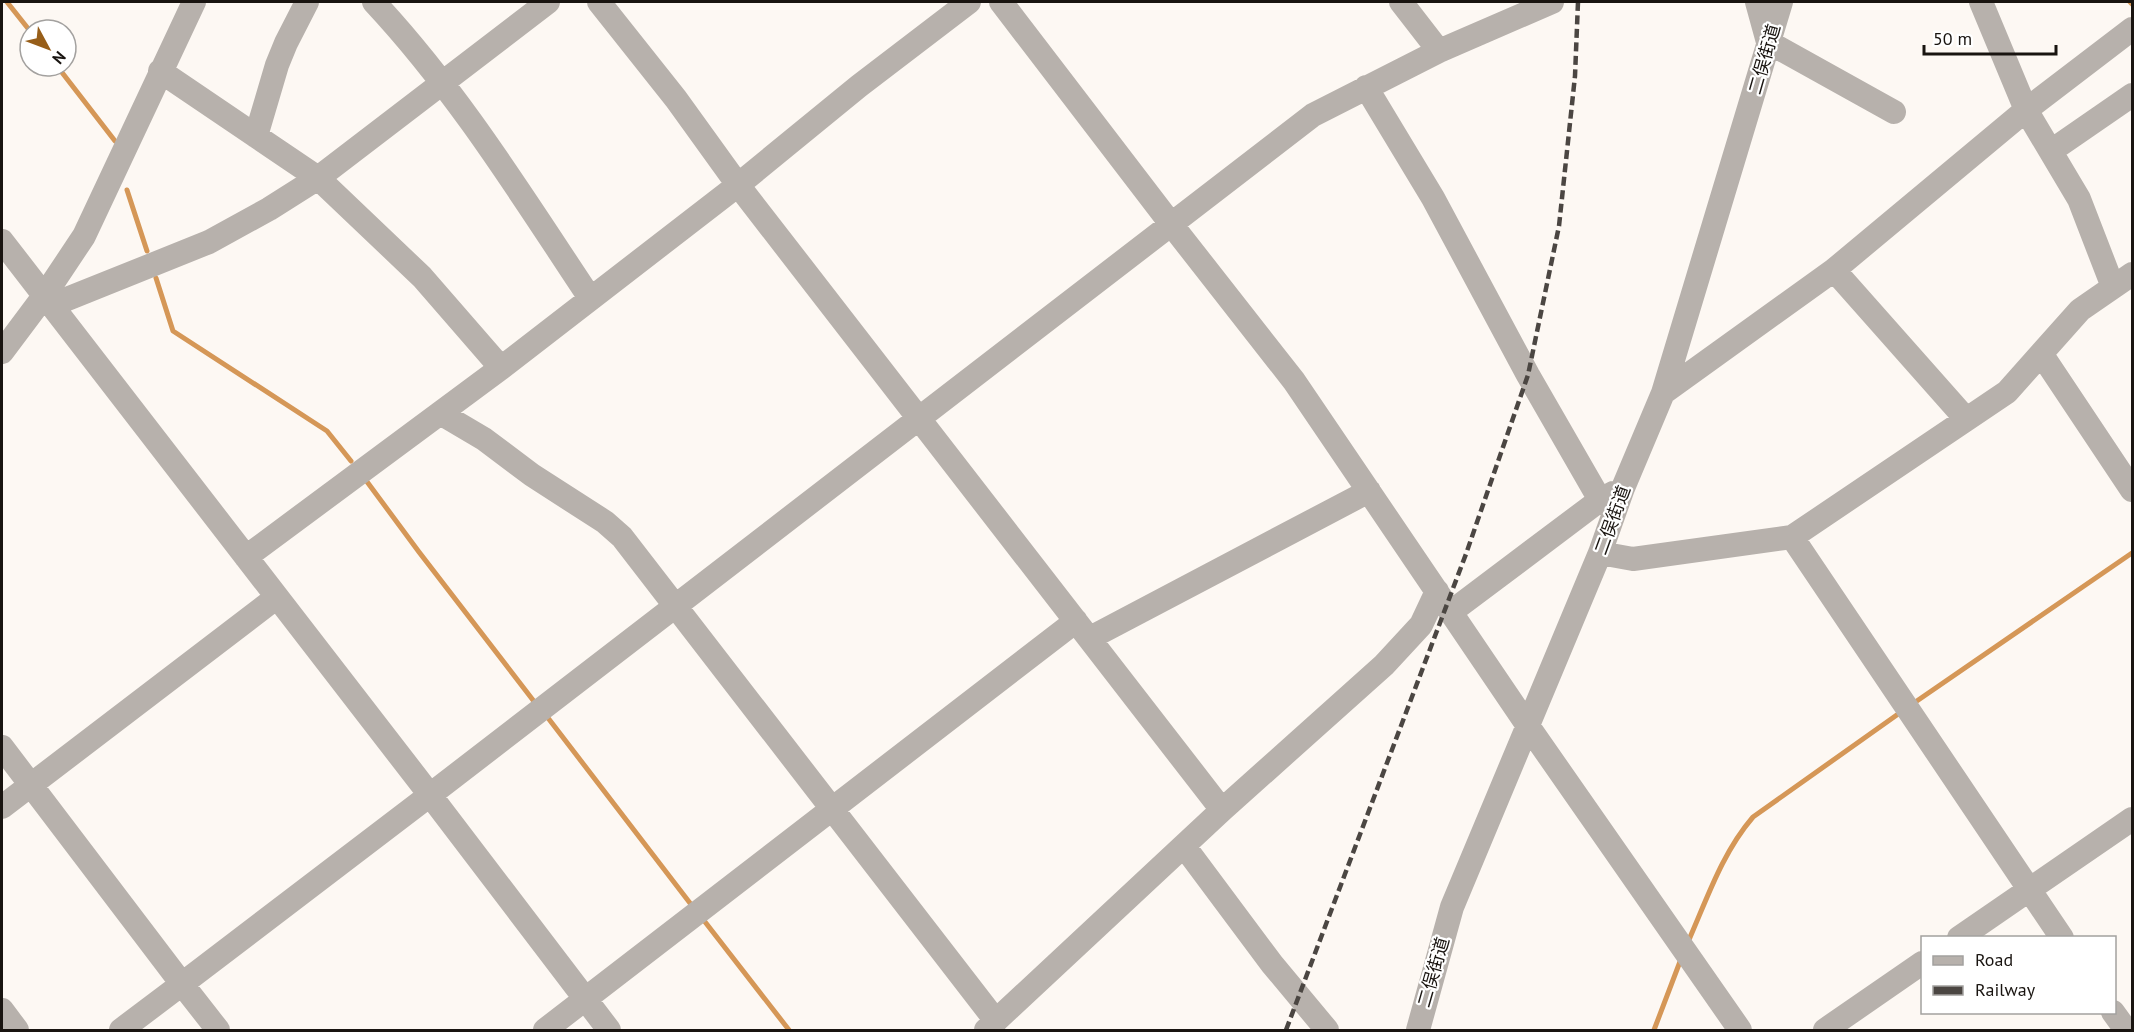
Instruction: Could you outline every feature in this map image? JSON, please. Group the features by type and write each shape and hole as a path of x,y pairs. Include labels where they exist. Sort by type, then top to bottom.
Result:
{"street":[{"path":"2,352 44,296 84,236 194,2"},
{"path":"256,136 277,65 307,2"},
{"path":"374,2 444,82 590,298"},
{"path":"44,296 66,299 241,227 318,178 548,2"},
{"path":"599,2 1222,810"},
{"path":"246,557 501,368 738,185 859,86 969,2"},
{"path":"1001,2 1170,224 1294,381 1528,726 1740,1030"},
{"path":"1401,2 1439,51"},
{"path":"121,1030 1313,115 1439,51 1552,2"},
{"path":"1757,2 1768,42 1894,112"},
{"name":"二俣街道","path":"1418,1030 1452,907 1600,553 1623,488 1663,393 1781,2"},
{"path":"1600,553 1633,559 1792,537 2007,392 2080,310 2123,280 2079,199 2026,110 1981,2"},
{"path":"1663,393 1834,270 2026,110 2133,29"},
{"path":"160,71 318,178 422,277 501,368"},
{"path":"1366,87 1433,198 1528,375 1600,500"},
{"path":"2050,151 2133,95"},
{"path":"2,241 609,1030"},
{"path":"1834,270 1966,419"},
{"path":"2042,355 2133,490"},
{"path":"440,413 484,439 532,475 605,522 622,537 832,809 993,1027 1222,810 1384,665 1421,625 1437,591"},
{"path":"1451,612 1600,500 1623,488"},
{"path":"545,1030 832,809 1083,629 1369,491"},
{"path":"1792,537 2061,936"},
{"path":"2,807 277,597"},
{"path":"2,747 218,1030"},
{"path":"1962,936 2133,819"},
{"path":"1184,846 1272,964 1327,1030"},
{"path":"1825,1030 1921,964"},
{"path":"2,1010 17,1030"},
{"path":"2115,1014 2126,1030"}],"waterway":[{"path":"7,2 20,18"},
{"path":"66,78 115,141"},
{"path":"127,190 147,251"},
{"path":"156,278 173,331 327,431 351,461"},
{"path":"365,479 536,704"},
{"path":"1911,705 2132,553"},
{"path":"1688,942 1724,861 1753,817 1901,712"},
{"path":"545,714 693,907"},
{"path":"702,918 789,1030"},
{"path":"1654,1030 1681,959"}],"railway":[{"path":"1286,1030 1466,554 1528,375 1559,226 1575,76 1578,2"}]}
